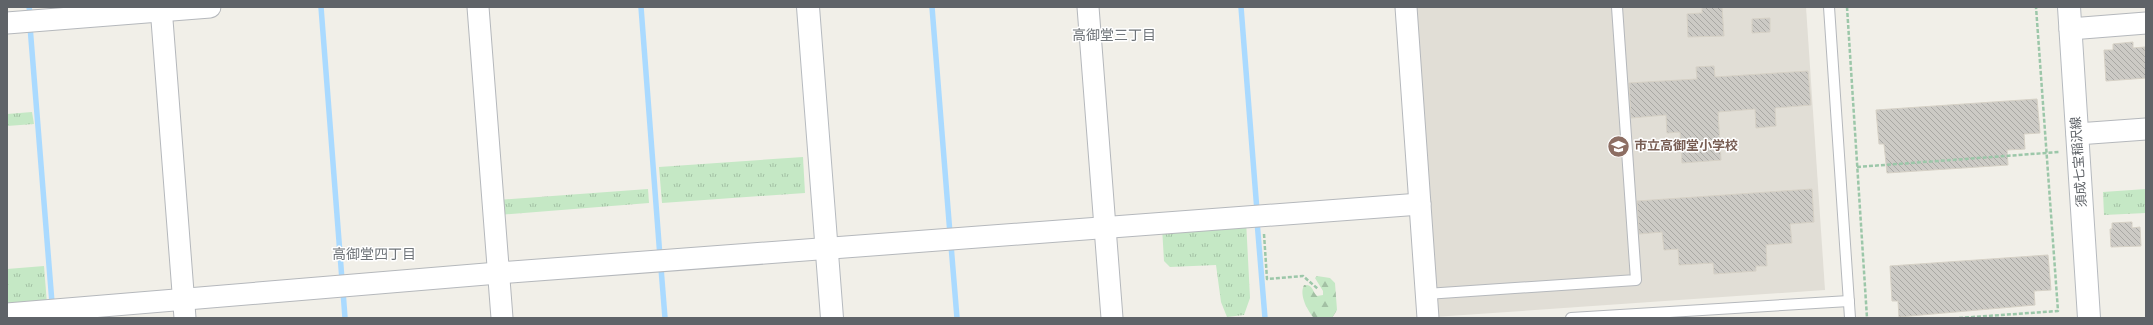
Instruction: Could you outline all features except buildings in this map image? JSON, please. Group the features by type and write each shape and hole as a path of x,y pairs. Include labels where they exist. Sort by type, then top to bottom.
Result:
{"main road":[{"path":"808,7 832,318"},
{"name":"須成七宝稲沢線","path":"2069,7 2089,318"}],"street":[{"path":"7,23 161,9 210,7"},
{"path":"478,7 502,318"},
{"path":"1088,7 1112,318"},
{"path":"1406,7 1428,318"},
{"path":"161,9 184,309"},
{"path":"2070,29 2146,23"},
{"path":"2077,134 2146,129"},
{"path":"7,314 184,309 498,273 826,250 1420,204"}],"lane":[{"path":"1426,294 1636,280 1617,7"},
{"path":"1829,7 1850,318"},
{"path":"1572,318 1849,301"}],"path":[{"path":"1847,7 1867,318"},
{"path":"1958,318 2058,311 2036,7"},
{"path":"1840,169 2060,152"},
{"path":"1263,216 1267,279 1303,276 1318,289"}],"shaded area":[{"name":"市立高御堂小学校","path":"1412,7 1806,7 1825,290 1434,317"}],"green space":[{"path":"32,112 34,124 7,126 7,114"},
{"path":"803,157 805,193 662,203 659,167"},
{"path":"648,189 649,203 499,215 498,200"},
{"path":"2146,189 2146,213 2104,215 2103,192"},
{"path":"1246,220 1250,298 1244,315 1227,317 1221,302 1216,265 1170,267 1164,261 1162,227"},
{"path":"44,266 47,304 7,307 7,269"},
{"path":"1317,276 1330,278 1335,283 1337,310 1332,318 1313,317 1304,302 1302,293 1304,285 1311,287 1317,296 1323,295 1323,291 1315,278"}],"waterway":[{"path":"29,7 30,13"},
{"path":"321,7 342,280"},
{"path":"641,7 660,257"},
{"path":"932,7 950,234"},
{"path":"1241,7 1257,211"},
{"path":"30,26 52,303"},
{"path":"1257,221 1265,318"},
{"path":"951,245 957,318"},
{"path":"661,268 665,318"},
{"path":"343,291 345,318"}],"place":[{"name":"市立高御堂小学校","path":"1619,146"}],"district":[{"name":"高御堂三丁目","path":"1114,35"},
{"name":"高御堂四丁目","path":"374,254"}]}
